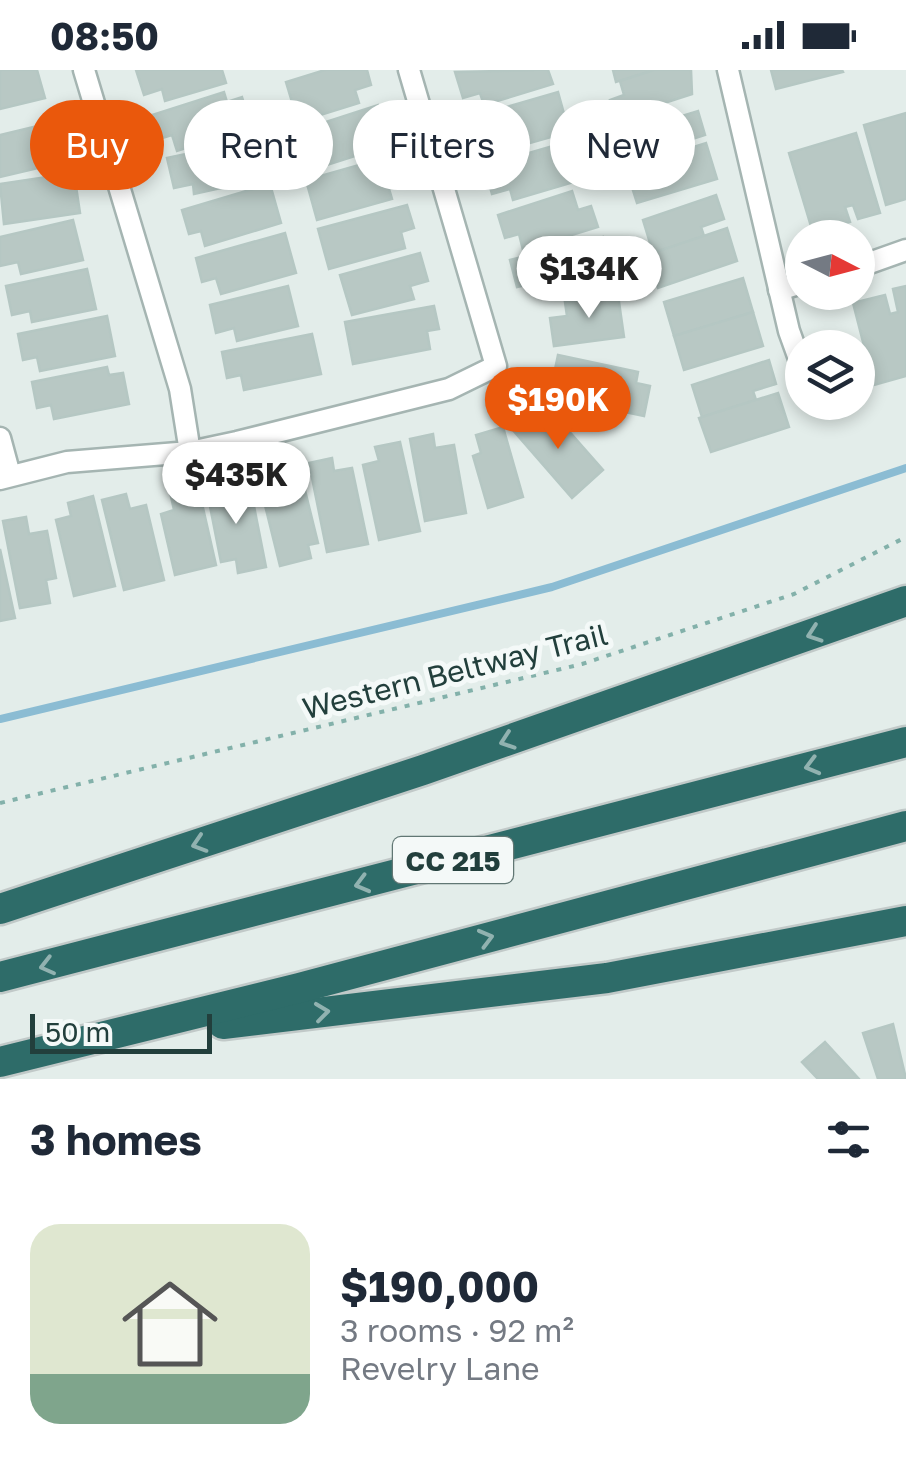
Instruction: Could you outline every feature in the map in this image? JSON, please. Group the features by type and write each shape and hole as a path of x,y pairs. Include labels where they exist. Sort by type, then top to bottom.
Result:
{"highway":[{"path":"0,910 423,770 906,601"},
{"name":"CC 215","path":"0,977 906,742"},
{"path":"0,1062 300,988 906,826"},
{"path":"86,1040 606,978 906,921"}],"street":[{"path":"84,70 180,389 190,452"},
{"path":"0,438 5,477 67,462 190,452 426,396 474,380 496,366 409,70"},
{"path":"728,70 792,330"},
{"path":"875,260 906,250"},
{"path":"780,290 785,288"}],"path":[{"name":"Western Beltway Trail","path":"0,803 582,664 794,594 906,538"}],"building":[{"path":"0,70 37,70 45,98 0,109"},
{"path":"136,70 222,70 226,83 165,101 162,89 144,95"},
{"path":"325,70 367,70 371,85 355,90 358,100 353,100 353,105 333,111 333,100 291,100 286,82"},
{"path":"548,70 553,84 500,100 482,100 480,93 463,98 455,72"},
{"path":"613,70 654,70 616,82"},
{"path":"654,70 691,70 692,94 674,100 610,100 624,95 620,81"},
{"path":"771,70 842,70 843,72 776,89"},
{"path":"224,92 226,100 199,100"},
{"path":"558,92 560,100 550,100 550,137 530,143 530,100"},
{"path":"184,105 184,149 177,151 172,135 164,137 164,111"},
{"path":"698,111 705,135 695,138"},
{"path":"353,113 353,157 333,163 333,120"},
{"path":"906,113 906,199 886,205 864,125"},
{"path":"30,128 30,170 0,177 0,135"},
{"path":"856,133 880,213 858,219 853,205 845,207 849,220 809,220 789,153"},
{"path":"706,143 717,179 695,186 695,146"},
{"path":"550,147 550,189 513,200 510,190 530,190 530,153"},
{"path":"184,154 184,186 174,188 167,158"},
{"path":"353,167 353,190 389,190 392,199 317,220 309,190 333,190 333,172"},
{"path":"30,180 30,190 77,190 80,213 4,224 0,184"},
{"path":"250,190 272,190 281,223 205,246 201,231 189,234 182,210"},
{"path":"633,190 680,190 637,203"},
{"path":"572,191 578,210 591,206 598,227 523,250 519,234 505,238 498,215"},
{"path":"716,195 724,219 701,227 704,236 653,253 643,220"},
{"path":"407,205 414,228 401,232 405,248 329,269 318,229"},
{"path":"73,220 83,260 21,274 18,262 0,266 0,237"},
{"path":"727,228 737,261 658,288 647,255"},
{"path":"285,233 296,273 221,294 216,278 202,282 196,258"},
{"path":"603,237 613,277 539,295 536,283 517,287 510,260"},
{"path":"420,253 428,281 410,286 414,299 352,315 340,275"},
{"path":"87,269 96,309 32,322 30,311 12,315 6,286"},
{"path":"743,278 753,312 674,336 664,302"},
{"path":"288,286 298,326 237,341 234,328 216,333 210,305"},
{"path":"906,286 906,376 875,385 875,330 860,330 855,310 875,310 875,298 885,295 890,314 898,312 893,289"},
{"path":"618,295 624,337 554,346 550,318 567,316 565,302"},
{"path":"434,306 439,329 427,331 430,349 353,364 345,322"},
{"path":"753,312 763,346 684,370 674,336"},
{"path":"107,316 115,356 40,371 37,357 23,360 18,334"},
{"path":"312,334 321,374 244,390 241,375 227,378 222,352"},
{"path":"558,355 638,372 636,383 650,386 644,416 568,400 571,383 553,379"},
{"path":"769,360 776,384 753,391 756,400 702,417 692,385"},
{"path":"107,367 109,375 123,373 129,404 54,419 51,405 37,408 32,382"},
{"path":"778,393 789,427 711,452 699,418"},
{"path":"531,411 541,422 552,412 603,470 572,498 511,428"},
{"path":"503,427 523,497 488,508 473,456 481,453 476,435"},
{"path":"433,434 435,448 454,445 466,513 425,521 410,439"},
{"path":"400,442 420,531 379,540 363,465 379,461 375,447"},
{"path":"332,458 334,471 352,468 368,544 327,552 309,463"},
{"path":"299,466 318,543 308,545 311,558 280,566 261,489 277,485 274,472"},
{"path":"231,482 233,494 251,491 266,567 238,573 236,559 221,562 206,486"},
{"path":"198,486 216,565 175,575 161,514 174,510 170,492"},
{"path":"126,494 130,509 146,505 164,580 124,590 102,500"},
{"path":"93,496 115,586 74,596 56,520 71,516 68,503"},
{"path":"26,517 29,534 47,531 56,578 46,580 50,603 20,608 3,521"},
{"path":"0,549 15,618 0,621"},
{"path":"893,1024 906,1079 878,1079 863,1033"},
{"path":"825,1042 859,1079 818,1079 802,1062"}],"waterway":[{"path":"0,719 552,587 906,468"}]}
